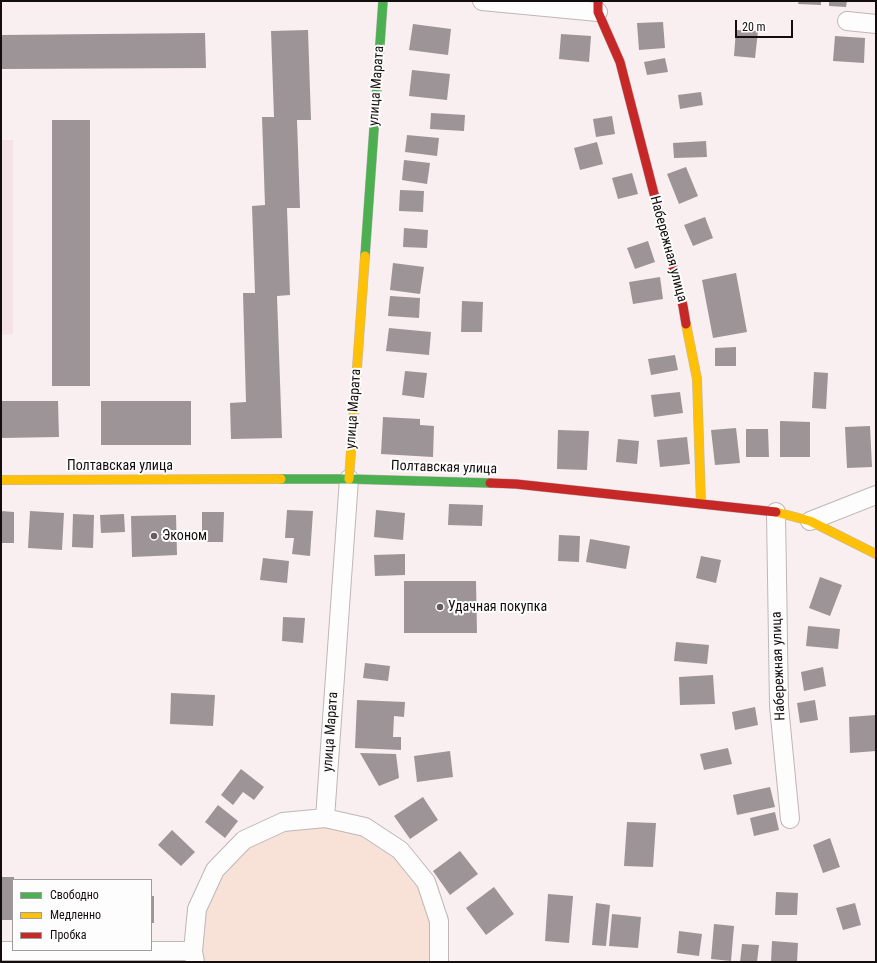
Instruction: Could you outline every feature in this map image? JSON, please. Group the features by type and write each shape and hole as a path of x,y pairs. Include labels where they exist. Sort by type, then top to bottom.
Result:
{"street":[{"name":"улица Марата","path":"325,818 383,1"},
{"path":"482,1 598,6"},
{"name":"Набережная улица","path":"598,6 620,62 684,306 697,379 700,504"},
{"path":"847,21 876,24"},
{"name":"Полтавская улица","path":"1,480 349,479 516,484 776,512 810,521 876,554"},
{"path":"810,521 876,495"},
{"name":"Набережная улица","path":"776,512 779,706 790,819"},
{"path":"1,951 194,956 196,909 214,870 244,840 283,822 325,818 365,827 400,850 426,882 439,921 439,962"}],"shaded area":[{"path":"1,140 13,140 13,334 1,335"},
{"path":"283,822 365,827 426,882 439,962 195,962 215,870"}],"building":[{"path":"799,1 821,1 821,5 798,4"},
{"path":"829,1 847,1 846,7 829,6"},
{"path":"663,22 665,48 639,50 637,23"},
{"path":"413,24 451,29 448,55 409,50"},
{"path":"308,30 311,120 297,120 300,208 287,208 290,295 277,296 282,438 231,439 230,403 246,402 243,293 255,293 252,206 265,205 262,117 274,117 271,31"},
{"path":"736,30 758,31 755,58 734,56"},
{"path":"205,33 206,68 1,69 1,35"},
{"path":"561,34 591,36 589,62 559,59"},
{"path":"835,36 865,38 864,63 833,61"},
{"path":"665,58 668,72 647,75 644,62"},
{"path":"412,70 450,74 447,100 409,96"},
{"path":"701,92 703,105 680,109 678,95"},
{"path":"431,113 465,115 464,131 430,129"},
{"path":"612,116 615,134 596,137 593,119"},
{"path":"52,120 90,120 90,386 52,386"},
{"path":"407,135 439,138 437,156 405,152"},
{"path":"706,141 707,157 674,158 673,143"},
{"path":"597,142 603,164 580,170 574,148"},
{"path":"404,160 430,163 427,184 402,180"},
{"path":"686,167 698,196 679,204 667,174"},
{"path":"632,173 638,194 618,199 612,178"},
{"path":"400,190 424,191 423,212 399,211"},
{"path":"705,217 713,238 693,246 684,225"},
{"path":"404,228 428,230 427,248 403,247"},
{"path":"648,241 655,262 635,269 627,248"},
{"path":"393,263 424,267 420,294 390,290"},
{"path":"736,273 747,332 713,338 702,280"},
{"path":"660,277 663,299 633,304 629,282"},
{"path":"390,296 420,298 419,318 388,316"},
{"path":"462,301 483,302 482,332 461,332"},
{"path":"389,328 431,332 429,355 386,351"},
{"path":"736,347 736,366 715,366 715,348"},
{"path":"675,355 678,370 651,375 648,359"},
{"path":"405,371 427,373 424,398 402,395"},
{"path":"814,372 828,373 826,409 812,408"},
{"path":"680,392 683,413 654,417 651,395"},
{"path":"1,401 58,401 59,437 1,438"},
{"path":"101,401 191,401 191,445 101,445"},
{"path":"383,417 420,419 420,425 434,426 433,457 381,454"},
{"path":"780,421 810,422 810,457 780,457"},
{"path":"870,426 872,467 847,468 845,427"},
{"path":"736,428 740,463 715,465 711,430"},
{"path":"746,429 768,429 769,457 746,457"},
{"path":"558,430 589,431 587,470 557,469"},
{"path":"687,437 690,464 660,467 657,440"},
{"path":"618,439 639,441 637,464 616,462"},
{"path":"449,504 483,505 482,526 448,525"},
{"path":"287,510 313,511 310,556 292,554 294,538 285,538"},
{"path":"376,510 405,513 403,540 374,537"},
{"path":"1,511 14,512 14,543 1,543"},
{"path":"30,511 64,513 62,550 28,548"},
{"path":"202,512 224,512 223,542 202,542"},
{"path":"73,514 94,515 93,548 72,547"},
{"path":"124,514 125,532 101,533 100,515"},
{"name":"Эконом","path":"176,515 177,555 132,557 131,516"},
{"path":"559,535 580,536 579,562 558,561"},
{"path":"590,539 630,546 626,569 586,562"},
{"path":"405,554 405,575 375,576 374,555"},
{"path":"701,556 721,560 716,583 696,578"},
{"path":"263,558 289,561 287,583 260,580"},
{"path":"820,577 842,585 830,616 809,608"},
{"name":"Удачная покупка","path":"404,581 476,581 477,633 404,633"},
{"path":"283,617 305,618 303,643 282,641"},
{"path":"808,626 840,629 838,649 806,646"},
{"path":"676,642 709,645 707,664 674,661"},
{"path":"365,663 390,666 388,681 363,678"},
{"path":"823,667 826,686 804,691 801,672"},
{"path":"713,675 715,704 680,705 679,677"},
{"path":"171,693 215,695 213,726 170,724"},
{"path":"357,700 405,702 404,717 394,716 393,737 401,737 401,750 355,748"},
{"path":"815,700 818,720 800,723 797,703"},
{"path":"755,707 758,725 735,730 732,712"},
{"path":"876,715 876,751 850,753 849,717"},
{"path":"728,748 732,764 704,770 700,754"},
{"path":"450,751 453,777 417,782 414,756"},
{"path":"360,753 396,754 399,778 379,786"},
{"path":"241,769 264,787 254,800 243,792 233,805 221,795"},
{"path":"770,787 775,807 737,815 733,795"},
{"path":"423,797 438,820 410,839 394,816"},
{"path":"218,805 238,821 225,838 205,822"},
{"path":"775,812 779,830 754,836 750,818"},
{"path":"627,822 656,823 653,867 624,866"},
{"path":"172,830 195,852 181,866 158,845"},
{"path":"830,838 840,867 823,873 813,845"},
{"path":"460,851 478,874 450,895 433,871"},
{"path":"1,877 14,877 14,879 12,879 12,920 1,920"},
{"path":"494,887 514,914 486,935 466,908"},
{"path":"776,892 798,893 797,915 775,915"},
{"path":"548,894 573,896 569,943 545,941"},
{"path":"152,896 154,896 154,923 152,923"},
{"path":"596,903 610,905 606,946 592,945"},
{"path":"855,903 861,925 843,930 836,908"},
{"path":"612,914 641,917 638,948 609,946"},
{"path":"714,924 734,926 731,961 711,959"},
{"path":"679,931 702,934 699,956 677,953"},
{"path":"772,941 798,943 797,962 771,962"},
{"path":"742,944 759,945 757,962 740,962"}],"traffic: fast":[{"path":"365,256 383,1"},
{"path":"281,479 349,479 490,483"}],"traffic: slow":[{"path":"349,479 365,256"},
{"path":"686,324 697,379 701,504"},
{"path":"1,480 281,479"},
{"path":"776,512 810,521 876,554"}],"traffic: jam":[{"path":"598,1 598,12 620,62 683,306 686,324"},
{"path":"490,483 516,484 776,512"}],"place":[{"name":"Эконом","path":"154,536"},
{"name":"Удачная покупка","path":"440,607"}]}
